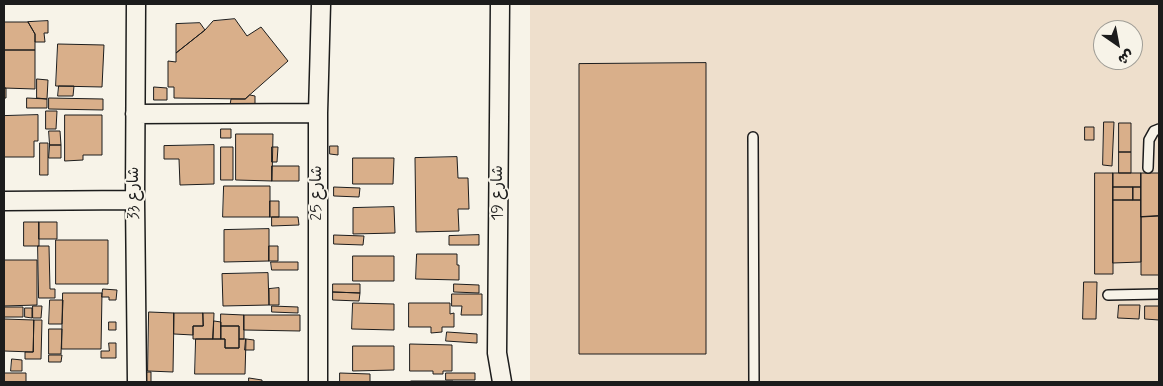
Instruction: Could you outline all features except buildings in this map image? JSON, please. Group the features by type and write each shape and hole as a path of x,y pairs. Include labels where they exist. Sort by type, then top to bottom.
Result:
{"street":[{"name":"شارع 33","path":"136,4 135,200 137,382"},
{"name":"شارع 25","path":"318,382 318,113 321,4"},
{"name":"شارع 19","path":"500,4 497,353 502,382"},
{"path":"135,114 318,113"},
{"path":"4,201 135,200"}],"lane":[{"path":"1148,168 1149,140 1154,131 1159,130"},
{"path":"753,137 754,382"},
{"path":"1108,295 1159,294"}],"shaded area":[{"path":"530,4 1159,4 1159,382 530,382"}]}
